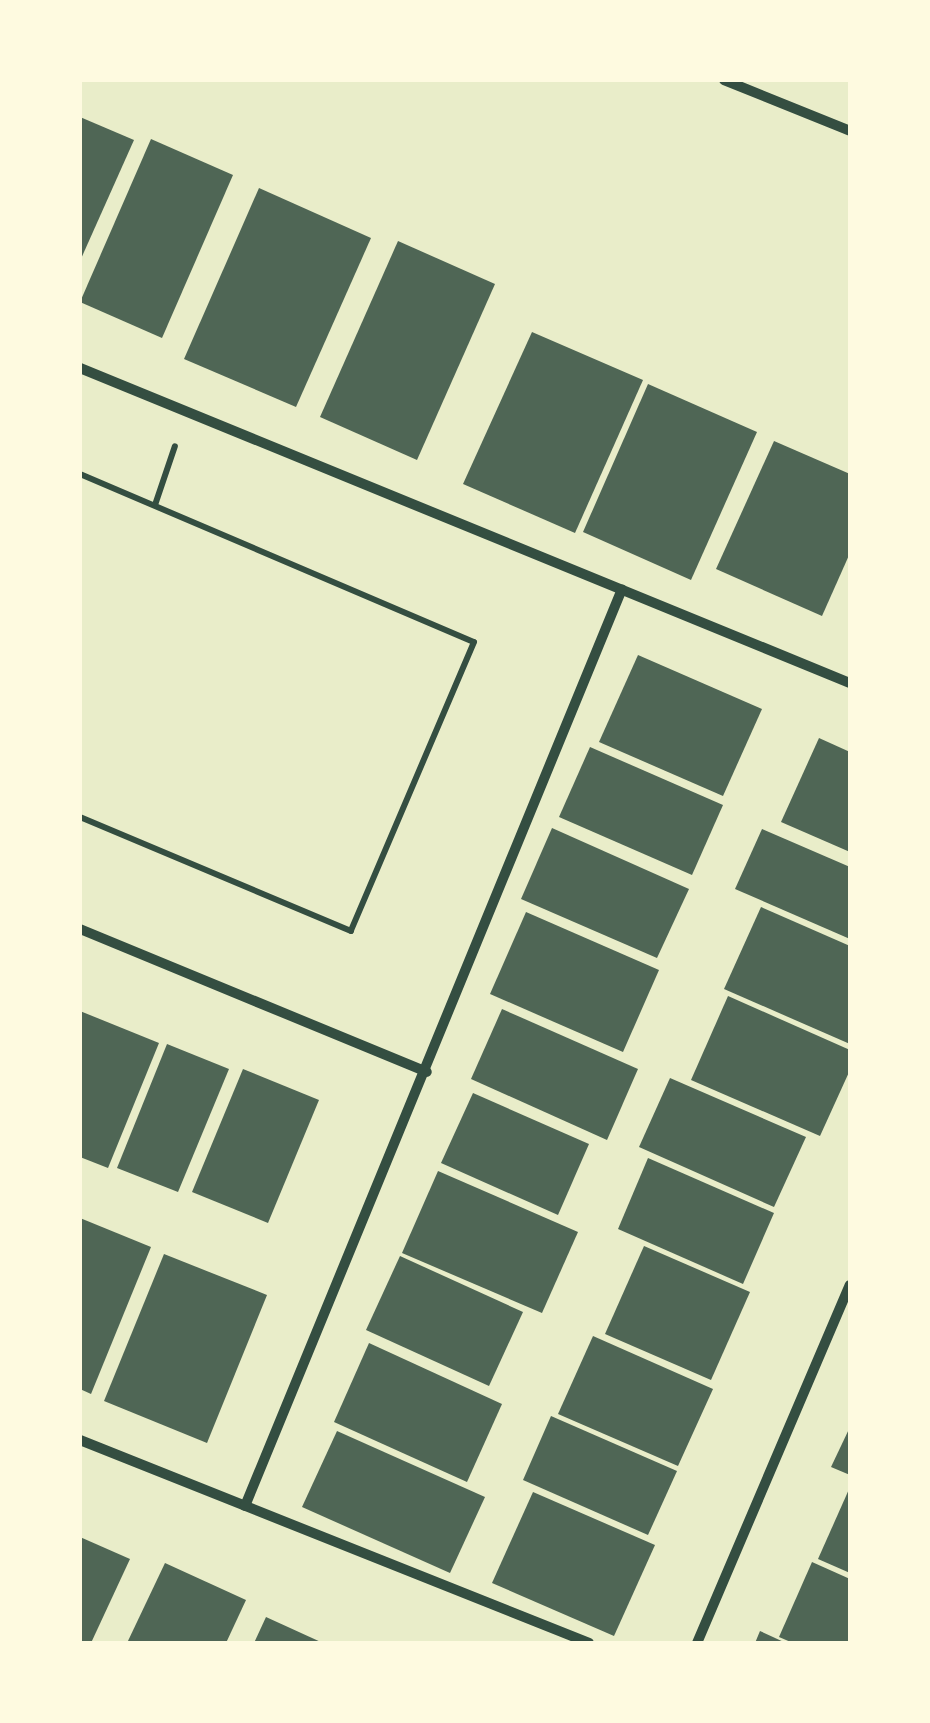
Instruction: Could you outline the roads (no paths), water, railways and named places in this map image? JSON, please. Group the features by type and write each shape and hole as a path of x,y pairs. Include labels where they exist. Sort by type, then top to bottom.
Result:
{"street":[{"path":"724,80 850,131"},
{"path":"80,368 850,682"},
{"path":"245,1506 427,1072 622,589"},
{"path":"80,928 427,1072"},
{"path":"697,1643 850,1285"},
{"path":"80,1440 589,1643"}]}
